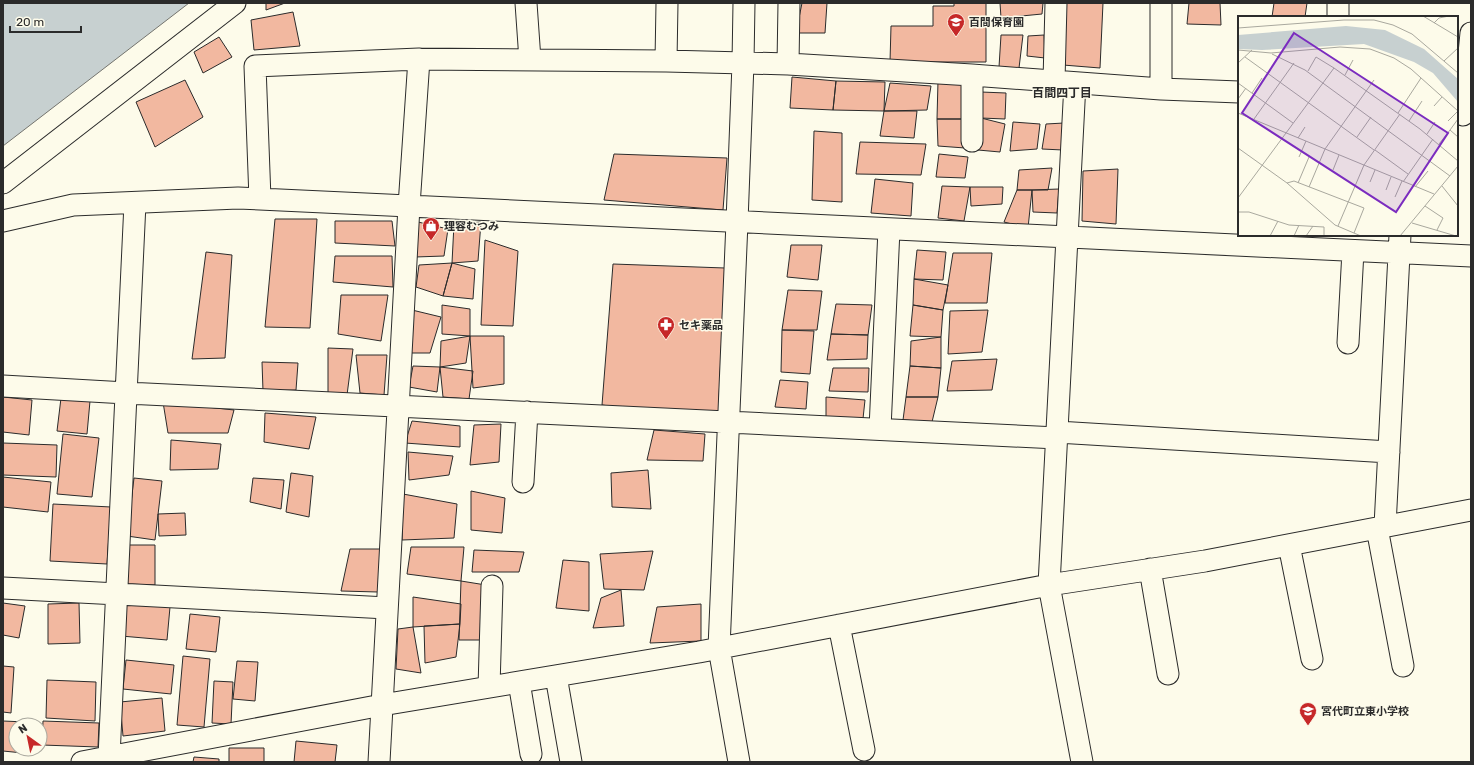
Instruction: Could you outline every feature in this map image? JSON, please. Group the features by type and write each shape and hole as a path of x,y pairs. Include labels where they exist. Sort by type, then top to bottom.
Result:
{"street":[{"path":"3,183 235,3"},
{"path":"526,3 530,60"},
{"path":"666,61 667,3"},
{"path":"739,762 719,648 737,222 744,3"},
{"path":"788,64 789,3"},
{"path":"1054,81 1056,3"},
{"path":"1161,3 1161,89"},
{"path":"1338,3 1338,16"},
{"path":"1464,115 1471,33"},
{"path":"379,762 409,206 419,59"},
{"path":"260,199 255,66 419,59 666,61 788,64 972,75 1161,89 1238,92"},
{"path":"972,75 972,141"},
{"path":"1076,83 1049,585 1082,762"},
{"path":"3,221 73,205 238,198 1353,251 1399,244 1471,256"},
{"path":"109,757 135,203"},
{"path":"880,429 889,229"},
{"path":"1399,244 1389,452 1381,527 1403,666"},
{"path":"1348,343 1353,251"},
{"path":"3,386 728,422 1057,435 1389,452"},
{"path":"523,482 527,412"},
{"path":"82,762 382,705 719,648 1049,585 1205,561 1471,510"},
{"path":"1289,545 1312,659"},
{"path":"1150,569 1168,674"},
{"path":"489,687 492,586"},
{"path":"3,588 387,608"},
{"path":"839,625 864,750"},
{"path":"556,676 572,762"},
{"path":"519,682 531,754"}],"shaded area":[{"path":"3,3 189,3 3,146"}],"building":[{"path":"266,3 285,3 266,10"},
{"path":"802,3 827,3 825,33 796,33"},
{"path":"954,3 986,3 986,62 890,62 891,26 933,26 933,6 954,6"},
{"path":"1000,3 1043,3 1042,14 1001,18"},
{"path":"1066,3 1103,3 1100,68 1063,65"},
{"path":"1189,3 1220,3 1221,25 1187,24"},
{"path":"1274,3 1307,3 1305,16 1272,16"},
{"path":"293,12 300,46 254,50 251,20"},
{"path":"1001,35 1023,35 1019,68 999,67"},
{"path":"1044,35 1045,58 1027,56 1028,36"},
{"path":"219,37 232,57 203,73 194,52"},
{"path":"792,77 836,81 833,110 790,108"},
{"path":"185,80 203,117 155,147 136,102"},
{"path":"836,81 885,82 884,111 833,110"},
{"path":"938,81 965,83 962,119 937,119"},
{"path":"890,83 931,86 927,110 884,111"},
{"path":"981,92 1006,93 1005,119 981,118"},
{"path":"884,111 917,111 914,138 880,136"},
{"path":"981,118 1005,124 1000,152 978,150"},
{"path":"937,119 962,119 965,148 938,146"},
{"path":"1013,122 1040,124 1037,149 1010,151"},
{"path":"1064,123 1063,150 1042,149 1046,124"},
{"path":"814,131 842,133 842,202 812,200"},
{"path":"860,142 926,144 921,175 856,174"},
{"path":"614,154 727,158 723,210 604,200"},
{"path":"939,154 968,157 965,178 936,177"},
{"path":"1052,168 1048,190 1017,190 1019,170"},
{"path":"1118,169 1116,224 1082,221 1083,171"},
{"path":"875,179 913,183 911,216 871,213"},
{"path":"942,186 970,187 964,221 938,218"},
{"path":"970,187 1003,187 1002,204 971,206"},
{"path":"1059,189 1057,213 1033,212 1032,190"},
{"path":"1017,190 1032,190 1028,228 1004,222"},
{"path":"275,219 317,219 310,328 265,327"},
{"path":"335,221 392,221 395,246 335,243"},
{"path":"418,222 448,229 444,256 415,257"},
{"path":"481,222 478,261 452,263 454,224"},
{"path":"485,240 518,251 513,326 481,325"},
{"path":"791,245 822,245 818,280 787,277"},
{"path":"917,250 946,252 943,280 914,279"},
{"path":"206,252 232,255 225,358 192,359"},
{"path":"953,253 992,253 987,303 945,303"},
{"path":"335,256 392,256 393,287 333,282"},
{"path":"452,263 443,296 416,287 419,265"},
{"path":"452,263 475,269 473,299 443,296"},
{"path":"613,264 725,268 718,421 602,405"},
{"path":"914,279 948,285 943,310 913,305"},
{"path":"788,290 822,291 817,330 782,330"},
{"path":"341,295 388,295 381,341 338,334"},
{"path":"836,304 872,305 868,335 831,334"},
{"path":"442,305 470,309 470,336 442,334"},
{"path":"913,305 943,310 941,337 910,336"},
{"path":"412,310 441,317 430,353 410,353"},
{"path":"988,310 982,352 948,354 950,311"},
{"path":"782,330 814,331 810,374 781,372"},
{"path":"831,334 868,335 867,359 827,360"},
{"path":"470,336 504,336 504,384 473,388"},
{"path":"470,336 466,363 440,367 441,341"},
{"path":"941,337 941,368 910,366 911,341"},
{"path":"328,348 353,349 347,395 328,394"},
{"path":"356,355 387,355 384,395 360,393"},
{"path":"997,359 992,390 947,391 952,361"},
{"path":"262,362 298,363 296,390 263,391"},
{"path":"413,366 440,367 437,392 409,387"},
{"path":"910,366 941,368 938,397 906,397"},
{"path":"440,367 473,371 469,399 443,397"},
{"path":"833,368 869,368 868,392 829,391"},
{"path":"780,380 808,382 806,409 775,407"},
{"path":"3,397 32,400 29,435 3,432"},
{"path":"826,397 865,400 862,428 826,427"},
{"path":"906,397 938,397 932,422 903,420"},
{"path":"61,398 90,401 87,434 57,431"},
{"path":"163,402 234,410 228,433 168,433"},
{"path":"265,413 316,417 309,449 264,442"},
{"path":"412,421 460,426 460,447 405,443"},
{"path":"501,424 499,462 470,465 474,425"},
{"path":"654,430 705,434 703,461 647,460"},
{"path":"63,434 99,438 92,497 57,494"},
{"path":"171,440 221,444 218,469 170,470"},
{"path":"3,443 57,445 56,477 3,475"},
{"path":"408,452 453,456 449,475 409,480"},
{"path":"648,470 651,509 612,507 611,473"},
{"path":"291,473 313,476 309,517 286,512"},
{"path":"3,477 51,482 48,512 3,507"},
{"path":"134,478 162,481 155,540 127,536"},
{"path":"253,478 284,480 281,509 250,502"},
{"path":"471,491 505,498 502,533 471,530"},
{"path":"403,494 457,504 454,538 402,540"},
{"path":"53,504 111,507 107,564 50,561"},
{"path":"185,513 186,535 159,536 158,514"},
{"path":"126,545 155,545 155,585 126,584"},
{"path":"411,547 464,547 461,581 407,574"},
{"path":"350,549 382,549 378,592 341,591"},
{"path":"474,550 524,552 519,572 472,572"},
{"path":"653,551 644,590 604,589 600,554"},
{"path":"563,560 589,562 589,611 556,608"},
{"path":"461,581 492,586 482,640 459,640"},
{"path":"621,590 624,626 593,628 601,598"},
{"path":"413,597 461,604 460,624 413,627"},
{"path":"3,603 25,606 19,638 3,635"},
{"path":"79,603 80,643 48,644 48,604"},
{"path":"124,603 170,607 167,640 121,636"},
{"path":"701,604 701,641 650,643 657,607"},
{"path":"190,614 220,617 216,652 186,649"},
{"path":"460,624 456,657 425,663 424,626"},
{"path":"413,627 421,673 396,669 398,629"},
{"path":"183,656 210,659 204,727 177,725"},
{"path":"126,660 174,665 171,694 123,689"},
{"path":"237,661 258,662 255,701 233,699"},
{"path":"3,666 14,667 11,713 3,712"},
{"path":"47,680 96,682 95,721 46,717"},
{"path":"214,681 233,682 231,724 212,723"},
{"path":"162,698 165,731 123,736 120,702"},
{"path":"3,721 8,721 8,752 3,751"},
{"path":"48,721 99,723 98,747 48,745"},
{"path":"296,741 337,745 335,762 294,762"},
{"path":"229,748 264,748 264,762 229,762"},
{"path":"194,757 219,759 219,762 193,762"}],"place":[{"name":"百間保育園","path":"956,37"},
{"name":"理容むつみ","path":"431,241"},
{"name":"セキ薬品","path":"666,340"},
{"name":"宮代町立東小学校","path":"1308,726"}],"district":[{"name":"百間四丁目","path":"1062,93"}]}
